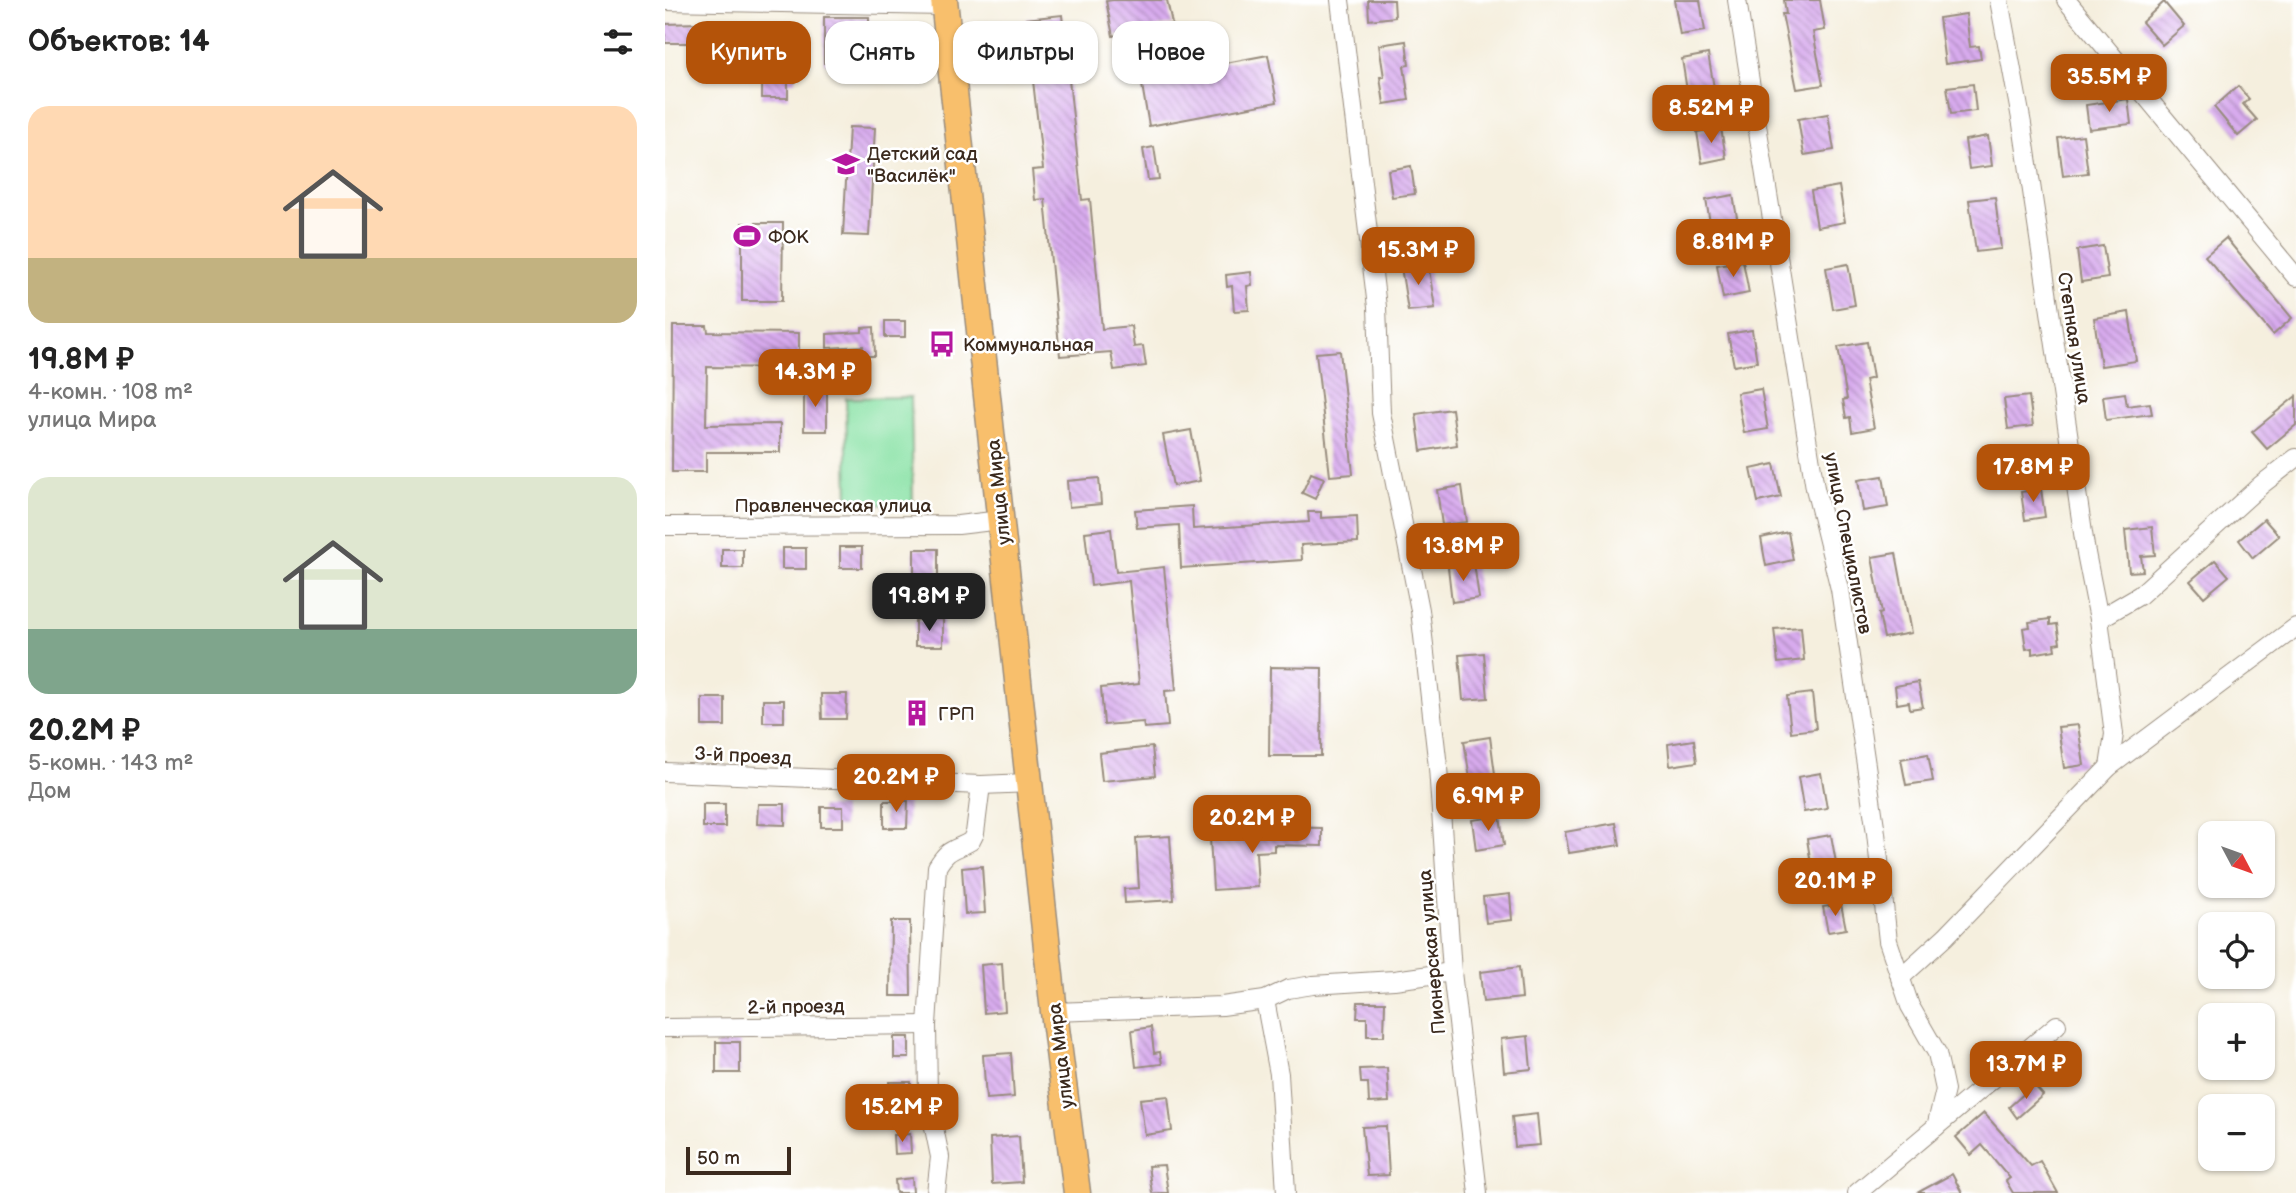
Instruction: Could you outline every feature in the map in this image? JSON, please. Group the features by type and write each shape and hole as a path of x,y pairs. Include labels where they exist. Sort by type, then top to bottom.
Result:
{"main road":[{"name":"улица Мира","path":"944,3 1054,1012 1077,1193"}],"street":[{"name":"Пионерская улица","path":"1340,0 1377,307 1381,413 1420,610 1438,767 1452,972 1478,1193"},
{"name":"улица Специалистов","path":"1737,0 1815,488 1840,589 1876,834 1888,941 1910,1006 1937,1053 1945,1090 1936,1127"},
{"name":"Степная улица","path":"1999,0 2022,124 2086,554 2099,619 2114,734 2109,766"},
{"path":"2066,0 2296,277"},
{"path":"665,1 944,3"},
{"path":"2099,619 2140,595 2261,485 2296,458"},
{"name":"Правленческая улица","path":"665,526 958,525 1001,520"},
{"path":"1900,978 1946,936 2109,766 2296,627"},
{"name":"3-й проезд","path":"665,772 981,785 1029,783"},
{"path":"936,1193 940,1157 928,1099 927,1025 937,867 954,848 971,841 975,833 981,785"},
{"path":"1054,1012 1222,1006 1265,1000 1288,989 1313,985 1394,980 1452,972"},
{"path":"1265,1000 1279,1074 1286,1193"},
{"name":"2-й проезд","path":"665,1028 927,1025"},
{"path":"1857,1193 2057,1025"}],"green space":[{"path":"911,397 913,504 848,505 846,398"}],"building":[{"path":"1167,0 1171,21 1112,21 1112,31 1106,1"},
{"path":"1368,0 1394,0 1395,17 1369,20"},
{"path":"1674,0 1700,0 1705,31 1680,35"},
{"path":"1784,0 1820,0 1825,30 1813,32 1823,85 1797,89 1782,14 1786,14"},
{"path":"2164,2 2184,26 2162,45 2142,22"},
{"path":"1966,14 1970,47 1979,46 1981,59 1945,64 1939,18"},
{"path":"1062,15 1063,21 1026,21"},
{"path":"824,17 869,17 869,21 825,21 824,63"},
{"path":"686,23 686,43 665,43 665,24"},
{"path":"1406,41 1409,65 1404,66 1409,100 1384,104 1380,77 1384,77 1379,45"},
{"path":"1708,54 1715,93 1688,97 1682,59"},
{"path":"1268,55 1277,102 1149,126 1142,84 1229,84 1229,62"},
{"path":"762,84 788,84 788,98 762,98"},
{"path":"1033,84 1069,84 1082,200 1090,199 1102,329 1131,326 1134,347 1143,346 1146,366 1114,370 1111,352 1060,356 1045,199 1035,200 1032,170 1043,169"},
{"path":"1973,84 1976,111 1951,114 1947,87"},
{"path":"2238,86 2249,99 2243,104 2257,120 2238,136 2214,107"},
{"path":"2128,99 2131,124 2089,129 2086,105"},
{"path":"1828,114 1834,150 1804,155 1798,119"},
{"path":"849,127 875,128 869,236 843,235"},
{"path":"1721,128 1726,158 1702,163 1697,132"},
{"path":"2083,135 2088,173 2063,176 2058,138"},
{"path":"1988,136 1992,166 1969,169 1965,140"},
{"path":"1154,147 1159,179 1148,180 1143,149"},
{"path":"1411,166 1415,194 1392,197 1388,170"},
{"path":"1839,186 1845,222 1817,227 1811,191"},
{"path":"1733,195 1738,223 1711,228 1706,200"},
{"path":"1995,197 2001,249 1976,252 1969,200"},
{"path":"742,223 783,223 782,301 742,301"},
{"path":"2226,238 2292,318 2273,335 2205,256"},
{"path":"2103,246 2108,278 2081,282 2077,250"},
{"path":"1743,261 1749,293 1723,298 1717,265"},
{"path":"1428,263 1435,308 1408,311 1401,267"},
{"path":"1848,264 1855,305 1833,309 1826,268"},
{"path":"1251,272 1252,285 1247,286 1249,310 1234,311 1232,286 1227,287 1226,275"},
{"path":"2129,312 2136,361 2101,366 2094,318"},
{"path":"885,321 905,321 905,337 885,337"},
{"path":"673,326 707,326 708,332 799,333 799,368 707,367 706,425 780,424 780,452 706,452 706,472 672,472"},
{"path":"874,327 875,356 863,356 863,346 827,348 827,334 862,332 862,328"},
{"path":"1752,330 1757,362 1734,366 1728,334"},
{"path":"1867,342 1873,378 1865,380 1874,428 1852,432 1850,417 1846,418 1843,400 1847,399 1838,347"},
{"path":"1340,351 1353,474 1330,476 1316,353"},
{"path":"804,386 827,386 827,431 804,431"},
{"path":"1761,389 1768,429 1744,433 1737,393"},
{"path":"2125,393 2127,406 2150,403 2152,414 2106,420 2103,396"},
{"path":"2029,396 2033,426 2008,429 2004,399"},
{"path":"2296,396 2296,425 2267,449 2252,432"},
{"path":"1452,409 1457,445 1421,451 1416,414"},
{"path":"1191,430 1200,481 1173,486 1163,435"},
{"path":"1774,464 1781,497 1758,502 1751,469"},
{"path":"1311,473 1324,478 1315,499 1302,493"},
{"path":"1883,476 1888,507 1863,511 1858,480"},
{"path":"1099,478 1101,504 1069,507 1067,481"},
{"path":"1462,486 1467,522 1442,525 1437,490"},
{"path":"2041,489 2045,517 2025,520 2021,492"},
{"path":"1192,506 1193,529 1309,522 1308,512 1321,512 1321,518 1357,516 1358,542 1301,545 1302,560 1181,568 1179,525 1137,528 1135,510"},
{"path":"2264,519 2279,536 2253,558 2239,540"},
{"path":"2152,527 2155,555 2141,556 2143,571 2129,572 2125,530"},
{"path":"1111,529 1116,572 1164,567 1176,690 1165,691 1168,726 1144,728 1143,722 1104,725 1101,688 1139,684 1129,581 1091,586 1085,532"},
{"path":"1788,532 1793,560 1766,566 1761,538"},
{"path":"840,547 862,547 862,568 840,568"},
{"path":"782,548 806,548 806,569 782,569"},
{"path":"722,549 743,549 743,568 722,568"},
{"path":"914,549 938,549 938,577 914,577"},
{"path":"1896,553 1911,633 1884,638 1872,557"},
{"path":"2215,560 2229,576 2204,597 2190,581"},
{"path":"1474,563 1479,598 1452,602 1448,567"},
{"path":"943,619 943,646 915,646 915,620"},
{"path":"2050,619 2050,625 2057,624 2060,643 2054,644 2055,650 2032,654 2032,648 2026,649 2023,628 2030,627 2029,622"},
{"path":"1801,627 1804,660 1778,663 1774,629"},
{"path":"1484,653 1488,698 1463,700 1459,655"},
{"path":"1270,667 1322,668 1321,756 1269,756"},
{"path":"1918,682 1923,707 1910,709 1909,702 1897,704 1895,686"},
{"path":"1812,693 1816,729 1791,732 1787,696"},
{"path":"821,694 847,694 846,719 822,719"},
{"path":"702,698 725,698 725,726 702,726"},
{"path":"763,700 784,700 784,722 763,722"},
{"name":"ГРП","path":"909,706 924,706 925,719 910,719"},
{"path":"2078,725 2084,765 2064,768 2058,727"},
{"path":"1490,737 1495,774 1470,778 1464,741"},
{"path":"1694,740 1697,762 1670,766 1668,744"},
{"path":"1152,747 1155,776 1102,781 1099,753"},
{"path":"1928,754 1933,781 1906,785 1901,759"},
{"path":"1821,773 1827,808 1804,812 1798,777"},
{"path":"884,801 908,801 907,828 884,828"},
{"path":"703,804 725,804 725,827 703,827"},
{"path":"758,804 785,804 785,825 757,824"},
{"path":"821,807 843,807 843,827 821,827"},
{"path":"1500,816 1504,845 1476,850 1472,820"},
{"path":"1616,823 1620,845 1569,853 1565,832"},
{"path":"1279,827 1322,828 1322,846 1274,845 1274,851 1256,852 1258,887 1213,890 1210,838 1279,834"},
{"path":"1831,835 1839,879 1814,883 1807,839"},
{"path":"1170,836 1174,900 1125,903 1124,889 1139,888 1136,838"},
{"path":"982,866 985,913 965,914 962,868"},
{"path":"1510,894 1512,920 1486,923 1483,897"},
{"path":"1841,904 1846,929 1828,932 1823,907"},
{"path":"891,921 910,921 911,996 890,996"},
{"path":"1002,963 1005,1011 984,1013 981,965"},
{"path":"1519,967 1522,998 1483,1002 1480,972"},
{"path":"1358,1002 1385,1002 1384,1036 1367,1036 1367,1018 1357,1018"},
{"path":"1151,1027 1154,1053 1160,1052 1162,1064 1136,1067 1132,1030"},
{"path":"1528,1036 1531,1069 1504,1072 1501,1039"},
{"path":"894,1037 909,1037 909,1058 894,1058"},
{"path":"716,1042 740,1042 740,1073 716,1073"},
{"path":"1011,1053 1014,1097 986,1099 983,1055"},
{"path":"1387,1068 1389,1102 1369,1103 1368,1083 1361,1083 1360,1069"},
{"path":"889,1082 911,1082 911,1102 889,1102"},
{"path":"2034,1085 2043,1095 2017,1118 2009,1107"},
{"path":"1168,1096 1172,1131 1145,1135 1140,1099"},
{"path":"1984,1113 2031,1166 2040,1161 2058,1193 2013,1193 2006,1181 2010,1178 1982,1145 1971,1155 1956,1137"},
{"path":"1537,1114 1540,1145 1515,1147 1512,1117"},
{"path":"1386,1126 1389,1175 1367,1176 1362,1127"},
{"path":"910,1134 911,1153 894,1154 893,1135"},
{"path":"1019,1136 1022,1182 992,1184 990,1138"},
{"path":"1164,1165 1168,1193 1152,1193 1148,1166"},
{"path":"1952,1174 1962,1193 1917,1193"},
{"path":"912,1178 913,1193 896,1193 895,1180"}],"place":[{"name":"Детский сад \"Василёк\"","path":"846,164"},
{"name":"ФОК","path":"747,236"},
{"name":"Коммунальная","path":"942,344"},
{"name":"ГРП","path":"917,713"}]}
